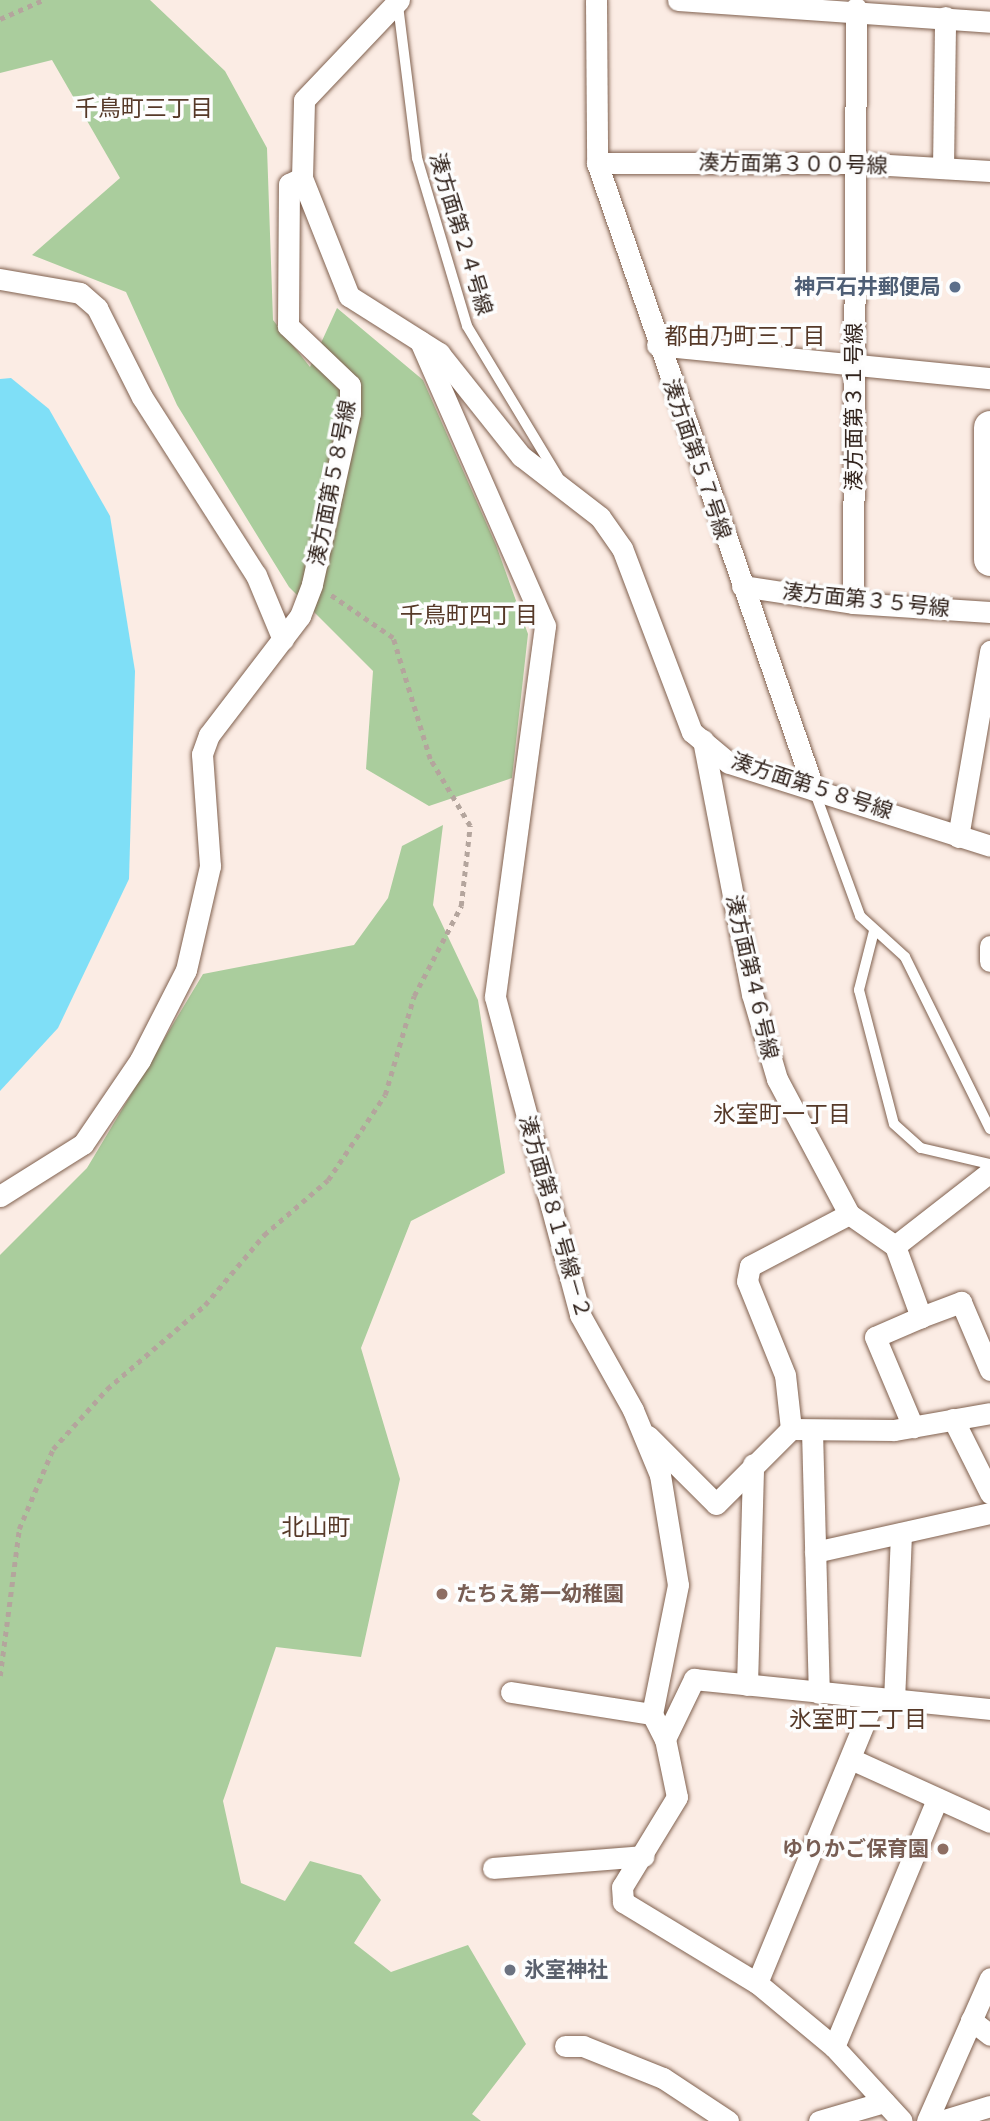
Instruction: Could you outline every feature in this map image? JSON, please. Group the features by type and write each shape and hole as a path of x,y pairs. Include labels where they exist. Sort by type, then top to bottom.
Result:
{"main road":[{"path":"990,427 990,559"}],"street":[{"path":"302,178 303,100 399,0"},
{"name":"湊方面第５７号線","path":"596,0 597,163 657,345 814,790"},
{"path":"688,0 856,4 990,22"},
{"name":"湊方面第３１号線","path":"853,603 856,4"},
{"path":"943,168 945,18"},
{"name":"湊方面第３００号線","path":"597,163 855,163 990,171"},
{"name":"湊方面第５８号線","path":"0,1196 83,1144 146,1049 186,970 210,866 205,745 283,640 312,584 350,413 350,385 288,326 289,184 302,178 349,296 439,353 521,456 600,517 622,548 692,732 729,763 990,846"},
{"path":"0,279 80,293 97,308 142,397 256,575 283,640"},
{"name":"湊方面第８１号線－２","path":"420,341 545,626 495,997 580,1315 641,1430 660,1475 678,1585 652,1714"},
{"path":"657,345 855,363 990,379"},
{"name":"湊方面第３５号線","path":"742,586 853,603 990,612"},
{"path":"958,838 990,651"},
{"name":"湊方面第４６号線","path":"703,740 752,994 777,1079 849,1214 895,1246"},
{"path":"990,946 990,961"},
{"path":"920,1317 895,1246 990,1172"},
{"path":"791,1429 785,1375 747,1281 750,1266 849,1214"},
{"path":"914,1427 875,1337 961,1302 990,1370"},
{"path":"641,1430 716,1504 753,1464 791,1429 914,1427 990,1413"},
{"path":"953,1419 990,1493"},
{"path":"812,1430 819,1693"},
{"path":"747,1685 753,1464"},
{"path":"816,1552 990,1513"},
{"path":"757,1983 851,1759 884,1700 901,1533"},
{"path":"665,1739 694,1679 990,1709"},
{"path":"511,1692 652,1714 665,1739 677,1797 644,1856 622,1887 622,1902 757,1983 834,2048 902,2121"},
{"path":"851,1759 990,1822"},
{"path":"834,2048 937,1799"},
{"path":"493,1868 644,1856"},
{"path":"927,2121 990,1978"},
{"path":"971,2020 990,2035"},
{"path":"565,2046 583,2046 663,2078 728,2121"},
{"path":"819,2121 884,2102"},
{"path":"941,2121 990,2106"}],"lane":[{"name":"湊方面第２４号線","path":"399,0 416,158 467,326 568,494"},
{"path":"814,790 860,916 905,957 990,1129"},
{"path":"874,931 859,990 894,1124 921,1147 990,1164"}],"path":[{"path":"0,19 43,0"},
{"path":"0,1676 19,1528 53,1449 107,1389 205,1305 264,1235 328,1180 384,1095 414,996 461,906 470,826 430,759 393,638 312,584"}],"green space":[{"path":"0,0 150,0 225,71 267,148 273,320 310,367 337,308 423,380 496,545 528,634 512,778 429,806 366,769 373,671 289,587 177,405 126,292 32,255 120,178 52,60 0,73"},
{"path":"443,825 433,905 478,1000 505,1173 411,1221 361,1348 400,1479 361,1657 276,1647 223,1801 241,1883 285,1901 310,1861 361,1875 381,1900 354,1943 391,1972 468,1945 526,2044 472,2114 481,2121 0,2121 0,1255 87,1168 203,974 354,945 388,898 402,846"}],"water":[{"path":"11,378 49,409 110,516 135,671 129,879 58,1028 0,1091 0,379"}],"place":[{"name":"神戸石井郵便局","path":"955,287"},
{"name":"たちえ第一幼稚園","path":"442,1594"},
{"name":"ゆりかご保育園","path":"943,1849"},
{"name":"氷室神社","path":"510,1970"}],"district":[{"name":"千鳥町三丁目","path":"144,108"},
{"name":"都由乃町三丁目","path":"745,336"},
{"name":"千鳥町四丁目","path":"469,615"},
{"name":"氷室町一丁目","path":"782,1114"},
{"name":"北山町","path":"316,1527"},
{"name":"氷室町二丁目","path":"858,1719"}]}
